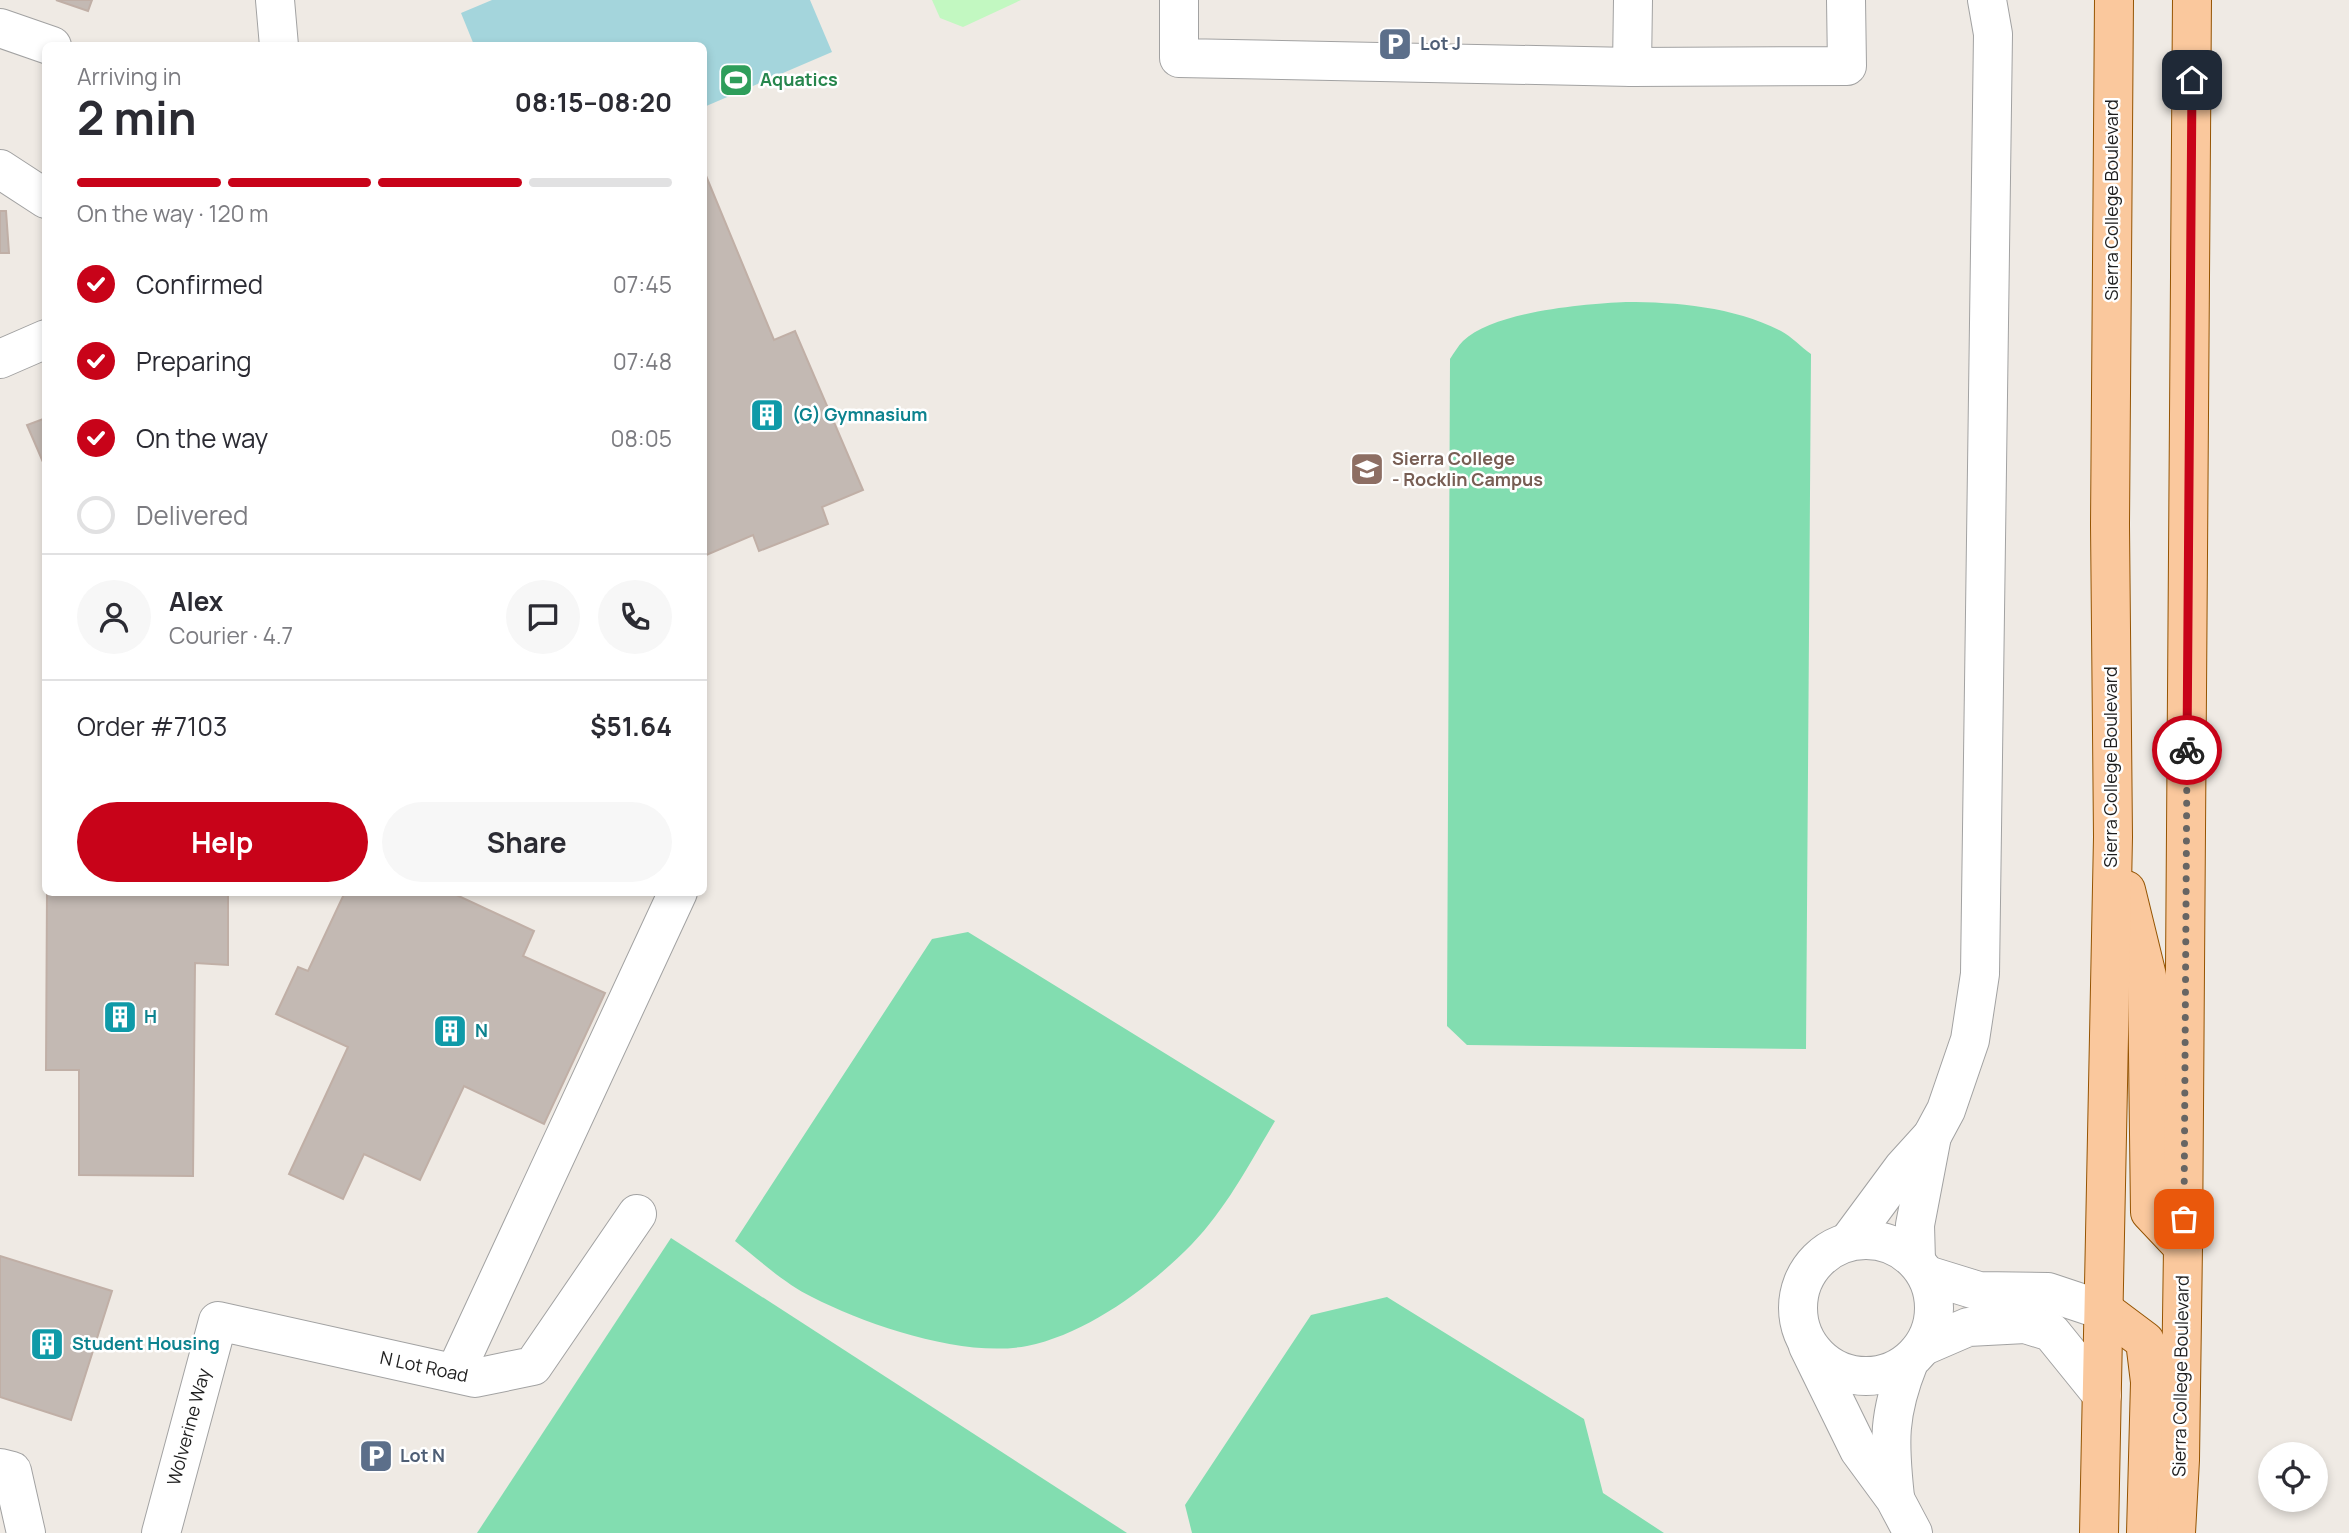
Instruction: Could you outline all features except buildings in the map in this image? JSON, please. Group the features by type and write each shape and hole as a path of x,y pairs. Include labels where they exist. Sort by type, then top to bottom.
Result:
{"main road":[{"name":"Sierra College Boulevard","path":"2099,1533 2113,836 2110,524 2114,0"},
{"path":"2167,0 2192,106"},
{"name":"Sierra College Boulevard","path":"2176,1533 2180,1460 2183,1247 2192,0"},
{"path":"2113,836 2147,976 2150,1212 2183,1247"},
{"path":"2105,1311 2145,1341 2150,1382 2146,1533"}],"street":[{"path":"275,0 279,42"},
{"path":"1179,0 1179,58 1632,67 1847,66 1846,0"},
{"path":"1632,67 1633,0"},
{"path":"1913,1533 1895,1499 1859,1450 1802,1333 1797,1312 1799,1291 1808,1272 1822,1255 1849,1241 1895,1178 1932,1136 1946,1110 1970,1040 1980,974 1993,34 1987,0"},
{"path":"0,28 42,43"},
{"path":"0,169 42,196"},
{"path":"0,359 42,341"},
{"path":"455,1373 676,896"},
{"path":"1895,1499 1889,1442 1895,1396 1933,1327 1935,1300 1921,1268 1915,1225 1932,1136"},
{"name":"N Lot Road","path":"218,1321 475,1378 533,1366 636,1214"},
{"path":"1849,1241 1887,1243 1921,1268 1979,1291 2049,1292 2105,1311"},
{"name":"Wolverine Way","path":"161,1533 218,1321"},
{"path":"1802,1333 1812,1351 1847,1374 1869,1377 1889,1373 1916,1354 1968,1327 2025,1324 2052,1332 2102,1395"},
{"path":"0,1468 12,1471 26,1533"}],"green space":[{"path":"932,0 1021,0 963,27 940,18"},
{"path":"1626,302 1705,307 1744,316 1781,331 1811,354 1806,1049 1467,1045 1447,1026 1450,359 1463,341 1477,331 1517,316"},
{"path":"968,932 1275,1121 1216,1216 1192,1244 1157,1276 1116,1307 1072,1331 1027,1346 1002,1349 917,1337 861,1319 802,1292 735,1241 932,939"},
{"path":"671,1238 1127,1533 477,1533"},
{"path":"1387,1297 1584,1419 1603,1493 1664,1533 1192,1533 1185,1505 1311,1315"}],"water":[{"name":"Aquatics","path":"492,0 810,0 832,52 707,106 707,42 473,42 461,13"}],"way so far":[{"path":"2184,1219 2187,750"}],"place":[{"name":"Lot J","path":"1395,44"},
{"name":"Aquatics","path":"736,80"},
{"name":"(G) Gymnasium","path":"767,415"},
{"name":"Sierra College - Rocklin Campus","path":"1367,469"},
{"name":"H","path":"120,1017"},
{"name":"N","path":"450,1031"},
{"name":"Student Housing","path":"47,1344"},
{"name":"Lot N","path":"376,1456"}],"route":[{"path":"2187,750 2192,80"}]}
